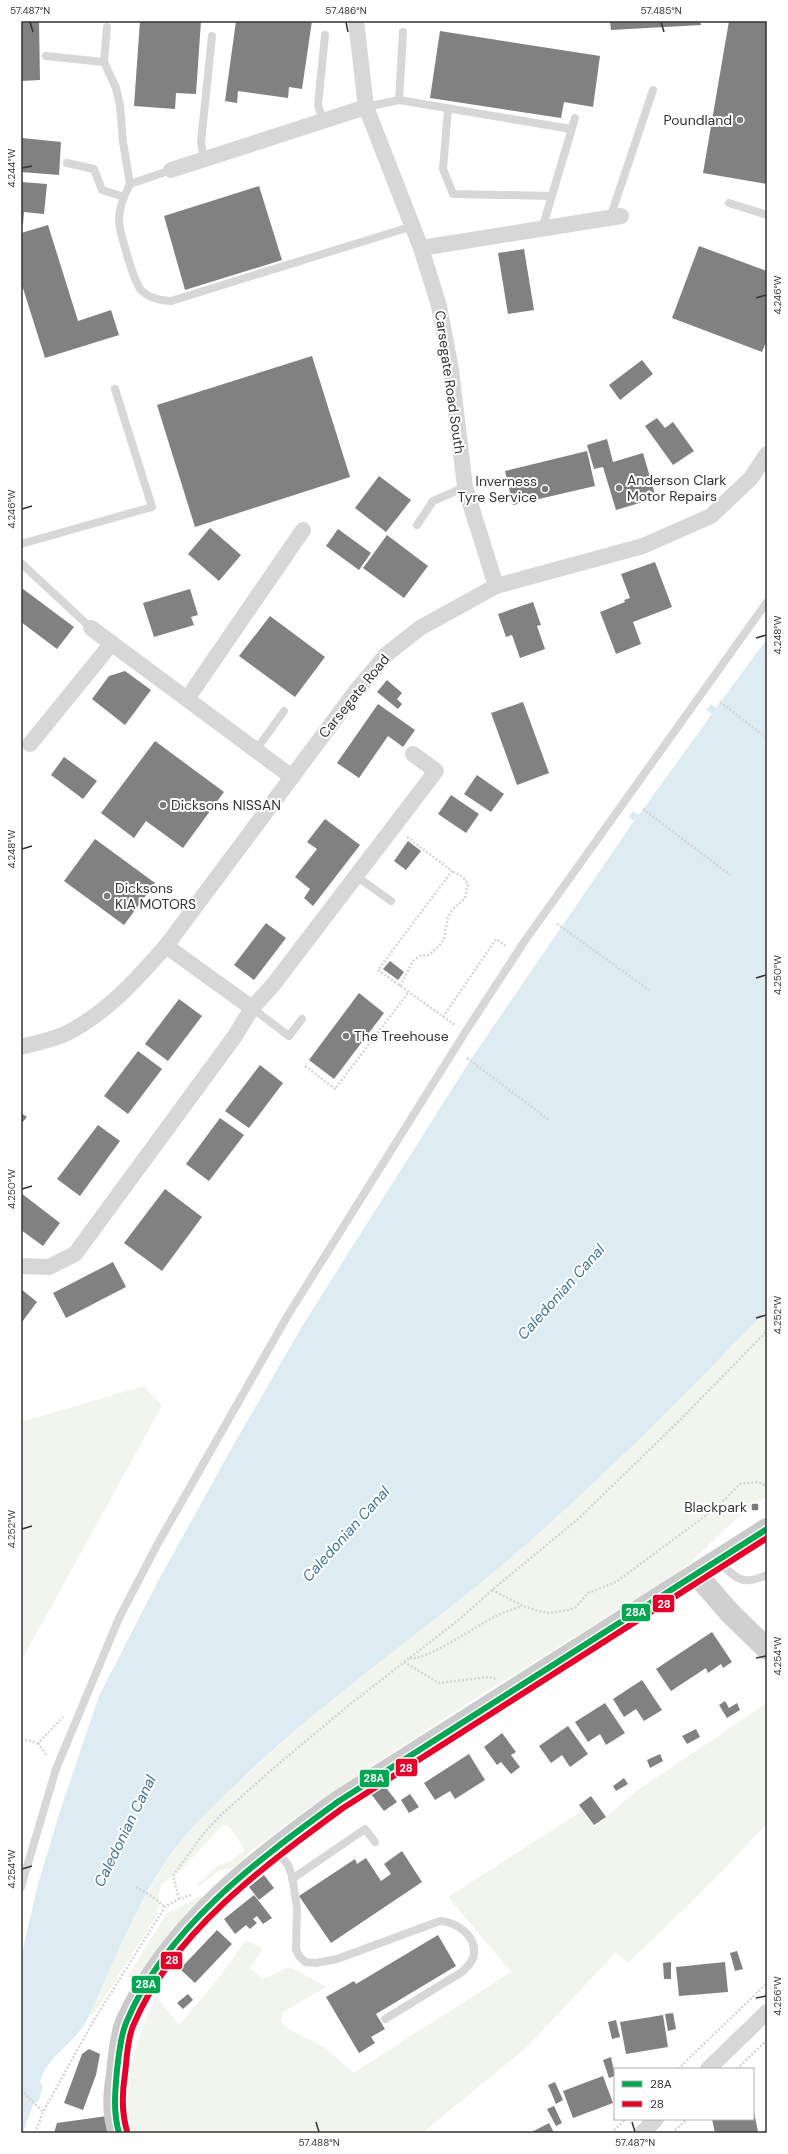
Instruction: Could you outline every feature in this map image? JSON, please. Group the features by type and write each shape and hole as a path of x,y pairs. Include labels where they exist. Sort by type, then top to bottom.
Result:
{"main road":[{"path":"119,2133 114,2109 114,2094 119,2052 126,2023 162,1962 193,1924 228,1886 274,1848 338,1801 697,1575 767,1529"}],"street":[{"name":"Carsegate Road South","path":"356,21 366,107 413,226 439,306 451,370 465,487 496,586"},
{"path":"171,170 366,107"},
{"path":"421,248 615,217"},
{"name":"Carsegate Road","path":"21,1047 65,1034 104,1009 132,984 166,946 356,691 387,654 420,628 496,586 643,546 711,516 751,478 767,454"},
{"path":"187,699 304,530"},
{"path":"91,628 292,777"},
{"path":"30,744 112,643"},
{"path":"21,1266 23,1268 49,1267 75,1254 235,1036 252,1008 274,985 436,771 413,754"},
{"path":"166,946 252,1008"},
{"path":"697,1575 730,1613 767,1649"},
{"path":"709,2068 767,2012"},
{"path":"642,2133 655,2120"}],"lane":[{"path":"107,27 104,62 116,88 120,105 123,142 130,184 124,197 119,220 134,279 142,291 155,299 171,301 413,226"},
{"path":"399,100 404,32"},
{"path":"323,121 318,105 325,35"},
{"path":"204,160 201,142 212,36"},
{"path":"46,56 104,62"},
{"path":"615,217 652,90"},
{"path":"366,107 399,100 571,129"},
{"path":"448,109 443,169 453,194 551,196"},
{"path":"542,229 574,118"},
{"path":"67,163 94,169 102,190 124,197"},
{"path":"130,184 171,170"},
{"path":"729,203 767,214"},
{"path":"21,544 152,507 115,389"},
{"path":"417,525 433,501 465,487"},
{"path":"21,563 91,628"},
{"path":"21,1887 56,1769 119,1618 157,1545 288,1314 466,1031 524,942 767,602"},
{"path":"256,750 284,711"},
{"path":"356,876 390,901"},
{"path":"252,1008 289,1036 302,1019"},
{"path":"718,1561 735,1577 750,1582 767,1575"},
{"path":"292,1879 366,1829 375,1842"},
{"path":"274,1848 288,1865 292,1879 296,1908 296,1949 299,1956 305,1962 316,1963 337,1959 440,1921 450,1921 461,1927 473,1945 474,1955 471,1963 462,1972 384,2019"}],"path":[{"path":"720,702 767,738"},
{"path":"643,809 730,875"},
{"path":"394,827 462,877 468,884 465,898 452,910 448,917 444,939 429,955 420,956 413,960 400,986"},
{"path":"452,871 378,970 416,999 445,1018 496,939 506,945 502,952"},
{"path":"557,924 649,990"},
{"path":"305,1066 335,1089 408,993"},
{"path":"467,1058 549,1120"},
{"path":"179,1899 173,1876 212,1825 269,1772 404,1662 462,1618 492,1590 578,1519 677,1422 767,1330"},
{"path":"492,1590 523,1606 549,1613 569,1610 576,1607 588,1593 616,1582 716,1508 740,1484 757,1482 767,1486"},
{"path":"410,1658 419,1658 433,1652 498,1615 523,1606"},
{"path":"404,1662 439,1683 493,1677 499,1680 508,1693"},
{"path":"21,1739 38,1743 65,1715"},
{"path":"36,2133 43,2112 94,2020 165,1908 153,1897 136,1887"},
{"path":"679,2068 767,1983"},
{"path":"738,2068 767,2040"},
{"path":"21,2090 43,2112"},
{"path":"612,2133 625,2120"},
{"path":"672,2133 686,2120"}],"shaded area":[{"path":"767,1310 767,1496 754,1504 688,1565 676,1574 460,1708 306,1810 252,1850 233,1868 220,1870 198,1887 198,1884 217,1866 232,1860 245,1850 232,1830 226,1825 222,1826 181,1870 163,1883 159,1892 159,1908 155,1919 95,2012 92,2015 89,2015 117,1950 139,1907 163,1866 201,1818 307,1721 491,1574 563,1512 666,1413"},
{"path":"144,1386 162,1406 21,1661 21,1422"},
{"path":"767,1703 767,1823 715,1879 628,1963 616,1952 526,2048 422,2133 131,2133 127,2117 128,2082 137,2045 156,1996 179,2025 217,1980 246,1940 263,1949 250,1968 263,1979 290,1967 327,1987 283,2012 281,2022 289,2029 327,2049 353,2073 511,1972 448,1897 582,1811 595,1827 632,1794"},
{"path":"200,1896 203,1899 136,1981 129,1976 166,1914"}],"water":[{"name":"Caledonian Canal","path":"767,639 767,1310 666,1413 563,1512 460,1600 307,1721 248,1773 194,1826 177,1846 150,1886 128,1929 83,2027 49,2064 44,2072 40,2082 43,2087 39,2100 33,2105 23,2133 21,2133 21,1957 38,1884 60,1811 99,1696 157,1583 234,1444 304,1323 473,1056 634,821 629,817 633,811 639,815 712,714 706,710 711,704 716,708"}],"building":[{"path":"21,21 39,21 40,80 21,81"},
{"path":"140,21 201,21 196,94 176,93 175,109 134,106"},
{"path":"236,21 312,21 302,89 289,87 288,98 238,91 237,103 225,101"},
{"path":"610,21 700,21 701,25 611,30"},
{"name":"Poundland","path":"729,21 767,21 767,184 703,173"},
{"path":"440,31 600,56 593,107 564,102 561,118 430,98"},
{"path":"22,138 61,142 59,175 21,172"},
{"path":"21,182 47,184 44,214 24,212 23,224 21,224"},
{"path":"259,186 282,260 185,290 164,216"},
{"path":"48,225 78,321 111,310 119,335 45,358 21,282 21,233"},
{"path":"699,246 767,271 767,340 762,352 672,318"},
{"path":"524,249 534,310 508,314 498,253"},
{"path":"312,356 350,477 195,527 157,405"},
{"path":"642,360 653,374 620,400 609,385"},
{"path":"657,418 665,428 673,422 694,451 673,465 645,426"},
{"path":"607,439 613,462 643,453 656,498 616,510 603,467 594,469 587,445"},
{"path":"587,451 595,486 513,505 505,471"},
{"path":"379,476 411,500 386,532 355,508"},
{"path":"210,528 241,555 219,581 188,554"},
{"path":"338,529 371,553 359,570 326,546"},
{"path":"387,535 428,566 404,598 363,568"},
{"path":"655,562 672,607 633,622 641,644 616,654 600,612 625,602 624,600 630,598 621,574"},
{"path":"23,589 74,627 57,649 21,622 21,591"},
{"path":"190,589 198,615 191,617 194,625 154,637 143,603"},
{"path":"533,602 541,625 537,626 545,649 520,658 512,635 506,637 498,614"},
{"path":"270,616 325,657 295,697 239,656"},
{"path":"125,671 151,690 125,725 92,699 109,676"},
{"path":"387,680 402,693 397,699 402,704 398,709 377,692"},
{"path":"523,702 549,773 517,785 491,713"},
{"path":"378,704 415,730 403,747 388,736 359,778 337,763"},
{"path":"155,741 224,792 183,848 146,821 134,838 101,813"},
{"path":"64,757 97,781 83,799 51,775"},
{"path":"477,775 504,794 491,812 464,794"},
{"path":"451,795 479,814 466,833 438,814"},
{"path":"325,819 360,845 313,906 304,898 310,889 295,877 317,849 307,842"},
{"path":"95,839 155,883 124,925 64,881"},
{"path":"408,841 421,851 406,870 394,861"},
{"path":"266,923 286,938 254,980 234,965"},
{"path":"390,961 404,972 398,980 383,969"},
{"name":"The Treehouse","path":"359,993 384,1013 334,1079 309,1060"},
{"path":"179,999 202,1016 168,1061 145,1044"},
{"path":"138,1051 162,1069 128,1114 104,1096"},
{"path":"260,1065 283,1083 249,1128 225,1111"},
{"path":"21,1113 27,1117 21,1124"},
{"path":"220,1118 244,1135 209,1181 186,1164"},
{"path":"98,1125 120,1141 80,1196 57,1179"},
{"path":"165,1189 202,1217 162,1271 124,1243"},
{"path":"21,1193 60,1223 43,1246 21,1230"},
{"path":"113,1262 126,1287 66,1318 53,1293"},
{"path":"21,1289 37,1302 22,1322 21,1321"},
{"path":"712,1632 732,1662 723,1668 721,1664 708,1673 706,1668 671,1691 656,1669"},
{"path":"642,1680 662,1710 644,1721 636,1709 624,1717 613,1699"},
{"path":"725,1701 729,1708 737,1703 740,1710 727,1718 719,1705"},
{"path":"605,1703 625,1733 606,1745 600,1734 588,1742 575,1722"},
{"path":"568,1726 588,1754 570,1767 562,1755 551,1763 539,1746"},
{"path":"696,1729 700,1737 687,1744 682,1736"},
{"path":"502,1733 516,1752 511,1755 520,1767 511,1774 501,1762 497,1765 484,1747"},
{"path":"469,1754 485,1780 455,1799 450,1791 435,1800 424,1783"},
{"path":"660,1754 663,1761 650,1768 647,1760"},
{"path":"624,1778 628,1784 616,1791 613,1786"},
{"path":"384,1785 397,1802 384,1811 371,1794"},
{"path":"410,1794 419,1807 409,1813 401,1800"},
{"path":"591,1796 606,1817 594,1825 579,1805"},
{"path":"402,1851 422,1882 331,1943 299,1896 355,1859 357,1864 366,1858 381,1881 391,1874 384,1864"},
{"path":"264,1875 274,1888 259,1900 249,1887"},
{"path":"254,1895 272,1918 263,1924 257,1916 253,1919 257,1923 250,1929 246,1925 235,1934 224,1919"},
{"path":"217,1930 232,1944 195,1983 180,1969"},
{"path":"438,1935 456,1966 376,2014 385,2029 371,2037 375,2043 359,2053 326,1997 354,1981 356,1984"},
{"path":"737,1951 743,1969 735,1971 730,1953"},
{"path":"671,1962 671,1979 664,1979 663,1963"},
{"path":"725,1962 728,1992 679,1996 676,1967"},
{"path":"188,1994 193,2000 183,2009 177,2003"},
{"path":"673,2013 676,2029 668,2031 665,2014"},
{"path":"663,2015 668,2047 626,2054 620,2022"},
{"path":"616,2020 620,2037 612,2039 608,2022"},
{"path":"89,2049 100,2054 96,2075 83,2110 64,2103 82,2054"},
{"path":"611,2057 614,2076 609,2078 603,2060"},
{"path":"603,2076 613,2103 573,2118 563,2091"},
{"path":"555,2082 563,2100 556,2104 548,2085"},
{"path":"554,2106 562,2123 556,2126 547,2109"},
{"path":"754,2112 758,2132 715,2133 712,2120 754,2120"},
{"path":"107,2116 114,2133 54,2133 57,2123"},
{"path":"549,2123 554,2133 530,2133"}],"transit line":[{"name":"28A","path":"119,2133 115,2110 117,2070 122,2035 126,2023 143,1989 164,1956 189,1926 217,1898 277,1847 339,1801 767,1529"},
{"name":"28","path":"127,2131 123,2109 123,2095 128,2044 133,2026 150,1992 171,1961 196,1931 223,1904 283,1853 343,1808 767,1538"}],"place":[{"name":"Poundland","path":"740,120"},
{"name":"Anderson Clark Motor Repairs","path":"619,488"},
{"name":"Inverness Tyre Service","path":"545,489"},
{"name":"Dicksons NISSAN","path":"163,805"},
{"name":"Dicksons KIA MOTORS","path":"107,896"},
{"name":"The Treehouse","path":"346,1036"},
{"name":"Blackpark","path":"755,1507"}]}
